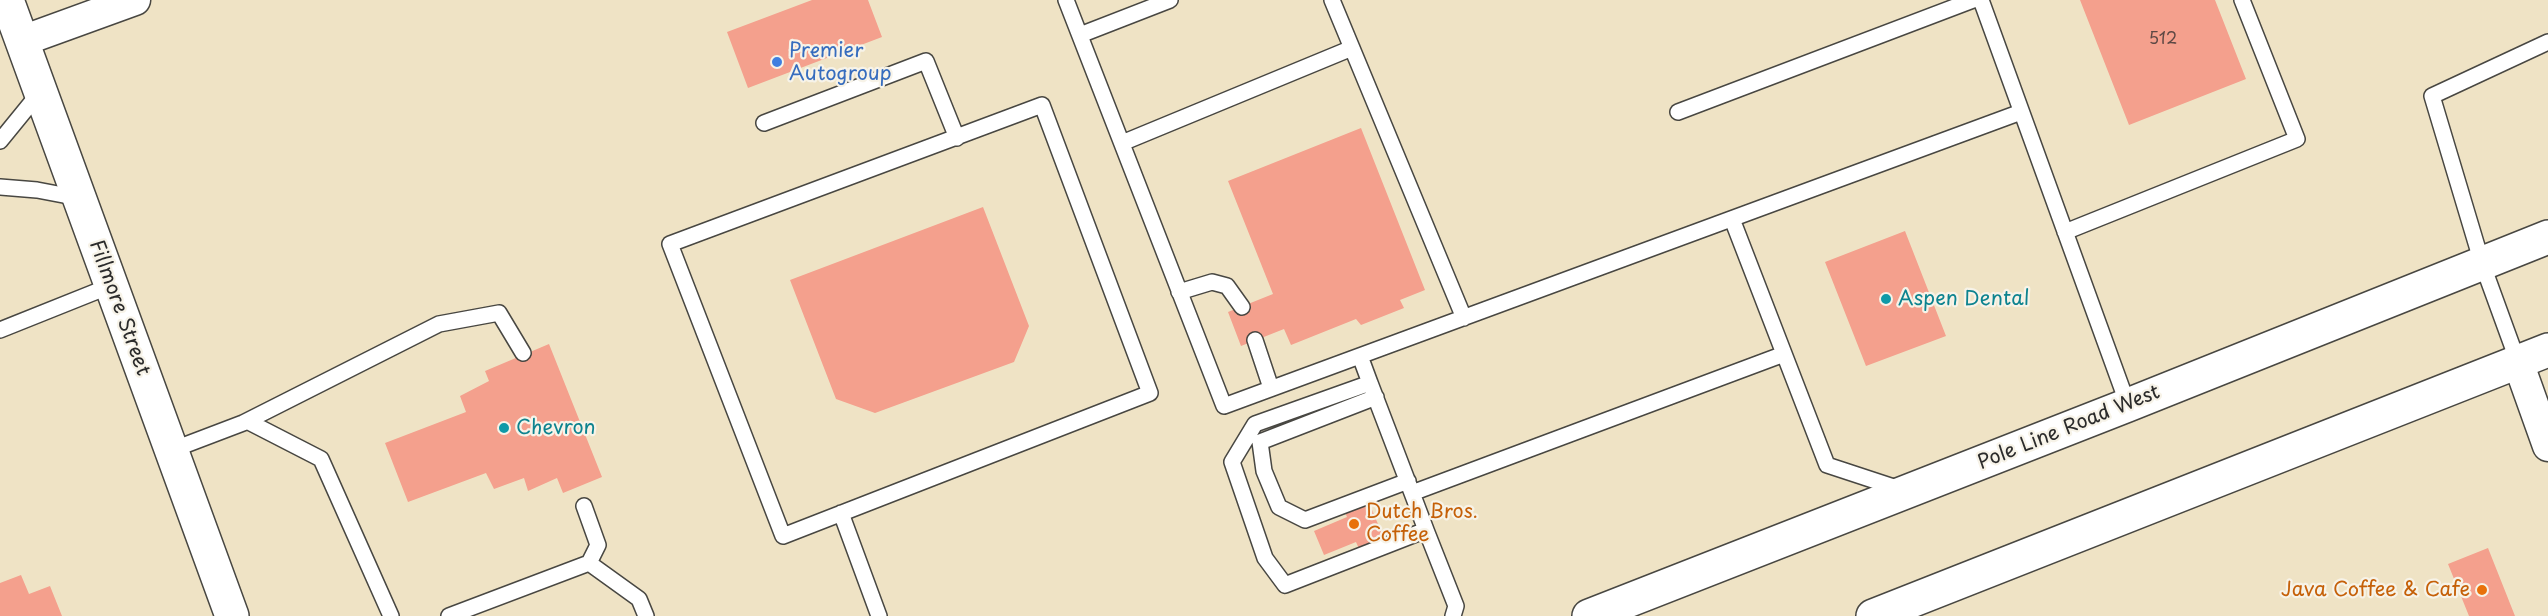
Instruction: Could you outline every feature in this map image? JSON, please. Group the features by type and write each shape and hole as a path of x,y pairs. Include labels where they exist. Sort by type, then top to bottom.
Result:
{"main road":[{"name":"Fillmore Street","path":"7,0 232,616"},
{"name":"Pole Line Road West","path":"1588,616 1908,492 2548,237"},
{"path":"1872,616 2548,350"}],"street":[{"path":"22,41 135,0"},
{"path":"2518,362 2548,446"}],"lane":[{"path":"1066,0 1224,406 2022,112"},
{"path":"1080,35 1170,0"},
{"path":"1332,0 1464,318"},
{"path":"1678,112 1973,0"},
{"path":"1981,0 2128,405"},
{"path":"2065,232 2297,139 2242,0"},
{"path":"2518,362 2482,263 2432,96 2548,42"},
{"path":"1122,143 1352,48"},
{"path":"764,123 926,61 957,138"},
{"path":"0,141 40,92"},
{"path":"1042,105 1150,393 841,513 783,536 670,244 1042,105"},
{"path":"0,187 38,190 79,198"},
{"path":"1732,219 1827,465 1908,492"},
{"path":"1179,292 1212,282 1227,286 1242,307"},
{"path":"0,330 110,286"},
{"path":"172,450 247,421 439,324 499,313 523,353"},
{"path":"1255,340 1271,388"},
{"path":"1373,390 1260,442 1264,471 1279,507 1305,520 1410,487 1784,354"},
{"path":"1360,356 1456,606 1453,616"},
{"path":"1373,390 1255,424 1232,462 1265,558 1285,585 1426,530"},
{"path":"247,421 321,459 391,616"},
{"path":"449,616 589,564 598,545 584,506"},
{"path":"841,513 879,616"},
{"path":"589,564 639,599 646,616"}],"building":[{"name":"Premier Autogroup","path":"812,0 868,0 882,37 748,88 727,32"},
{"path":"2080,0 2215,0 2246,79 2129,125"},
{"path":"1361,128 1425,290 1400,300 1404,308 1361,325 1356,319 1291,345 1284,329 1241,346 1228,312 1273,294 1228,181"},
{"path":"983,207 1029,326 1014,362 875,413 836,399 790,280"},
{"name":"Aspen Dental","path":"1905,231 1946,336 1866,366 1825,262"},
{"name":"Chevron","path":"549,344 602,477 563,493 557,478 528,491 524,478 494,489 486,473 408,502 385,443 466,412 460,396 489,381 485,371"},
{"name":"Dutch Bros. Coffee","path":"1368,500 1385,541 1360,551 1356,542 1324,555 1314,531 1347,517 1344,510"},
{"name":"Java Coffee & Cafe","path":"2488,548 2515,616 2469,616 2448,564"},
{"path":"21,575 29,594 50,586 62,616 0,616 0,583"}],"place":[{"name":"Premier Autogroup","path":"777,62"},
{"name":"Aspen Dental","path":"1886,299"},
{"name":"Chevron","path":"504,428"},
{"name":"Dutch Bros. Coffee","path":"1354,524"},
{"name":"Java Coffee & Cafe","path":"2482,590"}]}
